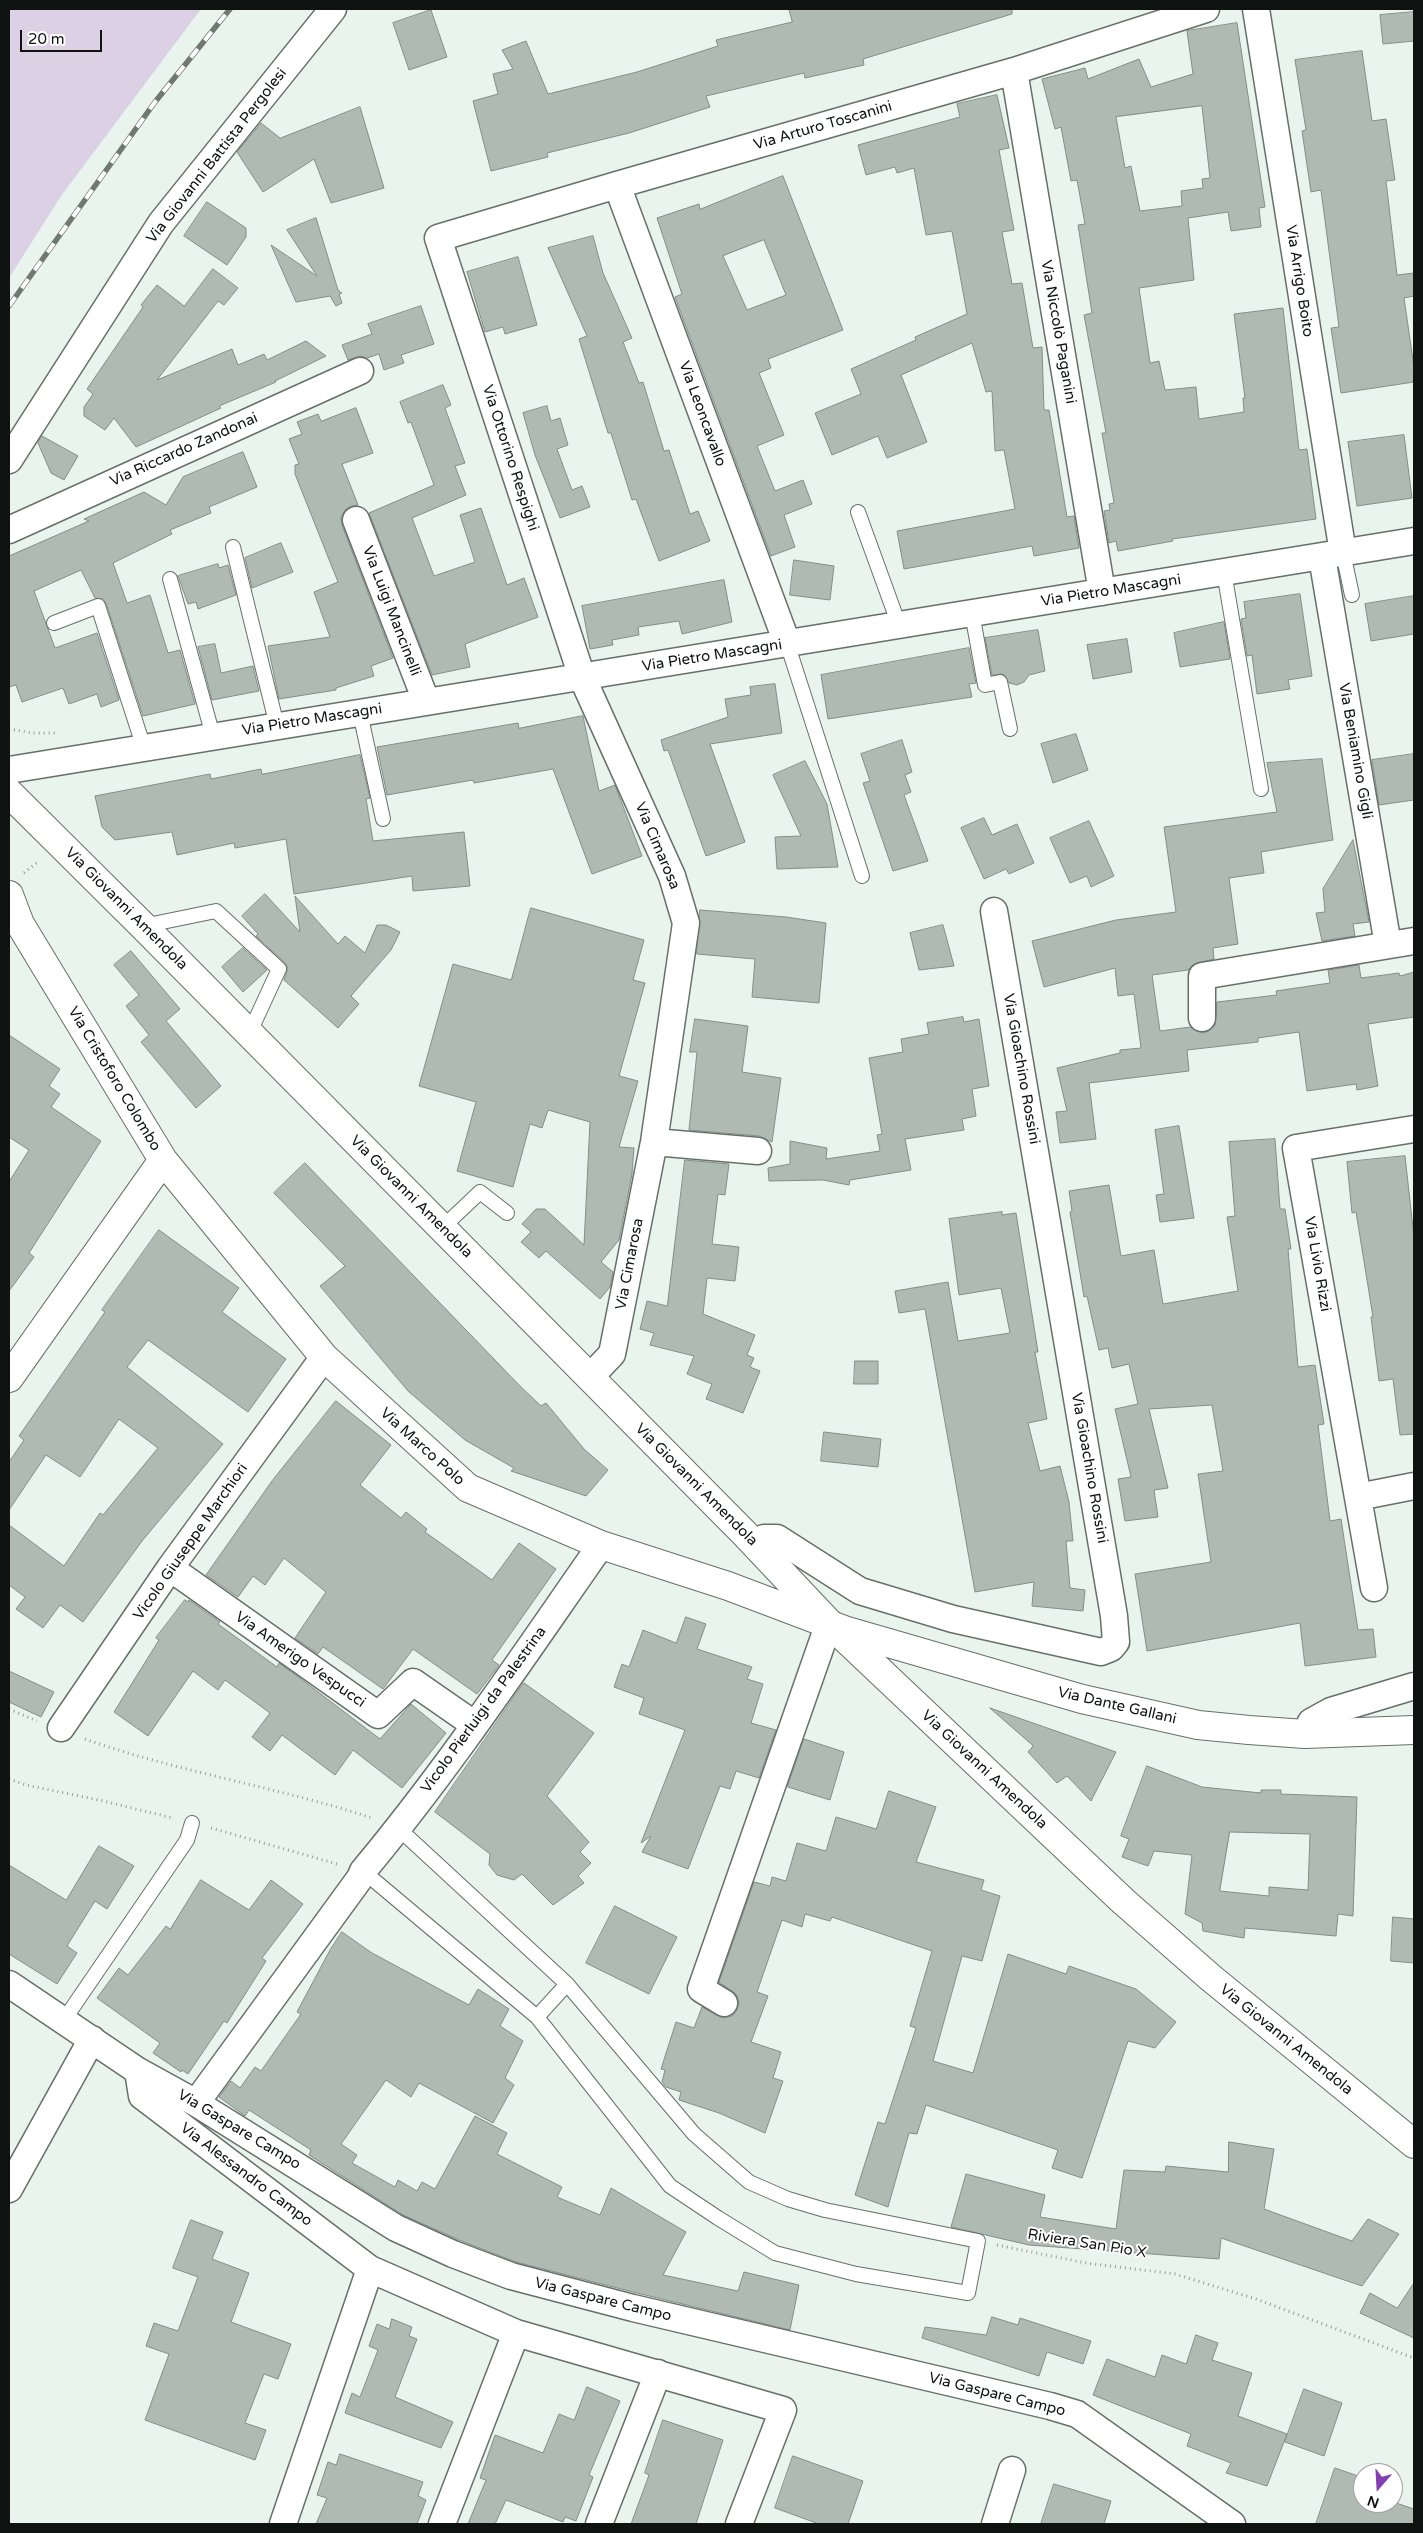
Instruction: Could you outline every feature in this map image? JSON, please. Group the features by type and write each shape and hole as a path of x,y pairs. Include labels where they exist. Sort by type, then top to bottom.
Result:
{"street":[{"name":"Via Giovanni Battista Pergolesi","path":"9,460 161,223 334,9"},
{"name":"Via Arturo Toscanini","path":"438,238 1014,71 1206,9"},
{"name":"Via Arrigo Boito","path":"1256,9 1332,555"},
{"name":"Via Niccolò Paganini","path":"1014,71 1102,592"},
{"name":"Via Leoncavallo","path":"617,185 787,643"},
{"name":"Via Ottorino Respighi","path":"438,238 582,677"},
{"name":"Via Riccardo Zandonai","path":"9,530 360,371"},
{"name":"Via Luigi Mancinelli","path":"356,520 426,701"},
{"name":"Via Pietro Mascagni","path":"9,770 1414,541"},
{"name":"Via Beniamino Gigli","path":"1332,555 1388,946"},
{"name":"Via Cimarosa","path":"582,677 672,876 686,923 654,1142 612,1354 590,1377"},
{"name":"Via Giovanni Amendola","path":"9,793 62,844 756,1545 829,1623 1123,1901 1211,1978 1414,2144"},
{"name":"Via Cristoforo Colombo","path":"9,1378 163,1160 14,932 12,887"},
{"name":"Via Gioachino Rossini","path":"756,1545 764,1538 777,1538 860,1591 953,1619 1101,1652 1110,1648 1116,1642 1111,1596 994,911"},
{"path":"1202,1018 1202,976 1414,941"},
{"name":"Via Livio Rizzi","path":"1374,1588 1296,1148 1414,1129"},
{"path":"654,1142 758,1151"},
{"name":"Via Marco Polo","path":"163,1160 324,1357 468,1488 601,1545 728,1586 829,1623"},
{"name":"Vicolo Giuseppe Marchiori","path":"61,1728 170,1568 324,1357"},
{"path":"1358,1497 1414,1486"},
{"name":"Vicolo Pierluigi da Palestrina","path":"196,2103 361,1875 474,1725 601,1545"},
{"name":"Via Amerigo Vespucci","path":"170,1568 378,1715 413,1682 474,1725"},
{"path":"724,2003 701,1989 829,1623"},
{"name":"Via Dante Gallani","path":"829,1623 847,1631 1082,1700 1198,1725 1305,1734 1414,1730"},
{"path":"1305,1734 1311,1722 1331,1711 1414,1686"},
{"name":"Via Gaspare Campo","path":"9,1984 138,2071 196,2103 396,2228 453,2254 511,2276 633,2308 1050,2406 1077,2414 1232,2524"},
{"path":"9,2189 92,2039"},
{"name":"Via Alessandro Campo","path":"138,2071 142,2096 370,2269 516,2333 782,2410 739,2524"},
{"path":"283,2524 370,2269"},
{"path":"442,2524 516,2333"},
{"path":"599,2524 658,2373"},
{"path":"995,2524 1012,2470"}],"lane":[{"path":"858,512 900,625"},
{"path":"233,547 277,726"},
{"path":"1332,555 1352,596"},
{"path":"1224,572 1261,789"},
{"path":"170,579 213,736"},
{"path":"54,623 98,606 144,748"},
{"path":"972,613 985,685 1000,682 1010,729"},
{"path":"787,643 862,876"},
{"path":"360,713 383,818"},
{"path":"143,926 216,911 280,969 250,1034"},
{"path":"442,1228 480,1192 507,1213"},
{"path":"64,2020 187,1840 192,1823"},
{"path":"361,1875 537,2017 670,2186 775,2253 856,2274 968,2293 978,2241 825,2210 788,2199 749,2182 694,2134 567,1984 398,1828"},
{"path":"537,2017 567,1984"}],"path":[{"path":"12,887 62,844"},
{"path":"61,1728 128,1754 335,1805 398,1828"},
{"name":"Riviera San Pio X","path":"978,2241 1086,2263 1175,2274 1256,2299 1414,2358"}],"shaded area":[{"path":"9,9 201,9 61,196 9,278"}],"building":[{"path":"789,9 1012,9 1012,14 863,59 864,65 805,78 804,73 706,96 710,107 629,133 547,153 548,157 491,171 473,101 498,94 493,74 513,69 502,50 526,41 548,94 637,72 718,46 716,40 792,22"},
{"path":"431,10 447,57 409,70 393,23"},
{"path":"1414,12 1414,41 1383,44 1380,15"},
{"path":"1237,23 1265,207 1259,208 1261,227 1231,231 1228,212 1188,218 1194,280 1139,288 1150,363 1159,361 1165,390 1196,387 1199,419 1244,412 1243,398 1245,398 1234,314 1283,308 1299,450 1307,449 1316,519 1172,539 1173,541 1118,551 1116,541 1109,543 1104,511 1110,510 1109,504 1114,503 1102,433 1106,433 1084,315 1092,313 1078,225 1085,224 1077,180 1071,181 1061,127 1055,129 1042,79 1085,68 1088,79 1139,59 1151,87 1193,74 1187,31","holes":["1202,106 1210,178 1202,179 1203,188 1181,191 1182,206 1140,211 1131,166 1125,168 1116,117"]},
{"path":"1362,51 1372,121 1386,119 1395,180 1386,181 1397,275 1414,273 1414,296 1404,298 1414,367 1414,382 1341,393 1331,328 1339,327 1321,190 1311,192 1302,131 1306,130 1295,60"},
{"path":"997,95 1009,148 999,150 1014,230 1002,232 1012,284 1022,283 1033,348 1042,347 1044,410 1049,410 1067,517 1074,516 1079,548 1034,556 1032,546 904,569 897,531 1015,509 1004,450 995,451 992,391 986,392 972,343 901,375 927,442 887,458 878,436 832,455 815,413 861,394 851,369 916,340 915,337 967,314 952,231 926,235 914,168 897,173 895,167 866,175 858,145 960,117 957,104"},
{"path":"360,107 384,188 331,203 314,159 263,192 237,152 261,123 280,138"},
{"path":"783,176 843,330 768,359 771,368 759,373 784,435 757,446 775,491 803,480 812,504 784,515 795,547 771,556 675,297 682,294 657,218 699,204 700,209","holes":["764,240 786,295 747,310 723,256"]},
{"path":"207,202 246,228 246,237 227,265 184,236"},
{"path":"316,218 338,290 342,293 339,294 342,303 336,306 330,296 296,302 271,245 317,276 287,230"},
{"path":"593,236 603,273 632,338 623,342 639,383 643,382 664,451 669,450 690,514 698,511 710,541 659,561 636,499 632,500 611,433 608,433 579,339 587,336 548,248"},
{"path":"518,257 537,325 505,334 503,327 485,332 467,272"},
{"path":"213,269 238,288 224,305 218,301 157,380 232,349 238,365 264,354 267,360 306,341 326,356 276,382 219,406 221,408 136,447 114,418 105,430 84,416 84,407 93,394 87,389 143,307 141,305 157,285 184,306"},
{"path":"421,306 434,344 401,355 404,363 384,370 379,354 367,358 361,356 348,360 342,345 372,334 368,324"},
{"path":"443,385 451,405 445,408 465,463 455,466 466,495 412,518 434,576 475,562 460,515 481,508 507,585 524,578 538,617 465,644 470,667 432,675 369,513 434,485 411,422 408,423 400,402"},
{"path":"547,406 551,421 560,418 568,445 557,449 572,490 582,486 590,507 560,518 535,455 523,413"},
{"path":"356,408 373,453 342,464 358,505 351,506 345,510 341,517 342,525 393,658 371,666 374,676 336,688 336,690 279,699 268,646 330,637 314,592 338,582 295,474 295,465 299,464 289,439 302,434 297,422 318,414 321,421"},
{"path":"1404,435 1412,498 1357,506 1348,442"},
{"path":"42,436 78,456 64,480 51,473 38,443"},
{"path":"243,452 257,487 209,507 211,513 170,530 172,534 113,563 127,603 150,595 168,653 180,650 195,704 143,716 106,603 103,599 95,598 81,570 34,591 55,648 97,633 119,700 101,707 97,694 69,704 63,688 22,702 16,685 9,687 9,556 89,521 84,519 144,492 166,505 183,477"},
{"path":"281,543 293,572 252,588 245,558"},
{"path":"794,560 834,566 830,600 790,595"},
{"path":"218,564 219,568 228,565 236,595 198,609 196,602 188,604 178,576"},
{"path":"724,580 732,622 682,634 679,621 638,627 639,635 612,640 613,645 590,649 582,606"},
{"path":"1300,594 1312,676 1288,680 1290,689 1257,694 1252,655 1247,656 1241,619 1246,618 1244,602"},
{"path":"1414,596 1414,634 1371,641 1365,604"},
{"path":"1224,622 1230,659 1180,667 1174,633"},
{"path":"1038,630 1045,671 1029,675 1024,682 1017,685 1009,683 1003,674 992,675 985,638"},
{"path":"1127,639 1132,672 1093,679 1087,645"},
{"path":"215,644 221,673 253,666 259,691 212,700 198,647"},
{"path":"969,648 976,683 969,684 972,697 828,719 821,675"},
{"path":"775,684 782,733 710,744 745,842 706,856 668,750 664,751 661,740 728,717 725,699 751,695 750,687"},
{"path":"583,716 599,791 615,785 642,856 592,874 553,769 474,783 473,780 387,795 377,747 518,723 519,728"},
{"path":"1076,734 1088,770 1053,783 1041,744"},
{"path":"902,740 912,772 905,775 911,792 904,795 928,861 893,871 863,783 870,781 861,754"},
{"path":"1414,754 1414,800 1379,805 1372,760"},
{"path":"360,755 370,798 366,799 373,841 464,832 470,886 413,891 412,876 294,894 286,839 235,848 234,843 177,855 172,832 115,840 102,827 95,796 210,774 211,779 261,769 262,774"},
{"path":"1322,759 1333,840 1261,852 1264,873 1229,878 1238,944 1213,948 1214,959 1194,964 1188,970 1152,975 1160,1031 1190,1027 1202,1033 1209,1031 1215,1025 1217,1002 1277,995 1276,991 1330,983 1328,970 1359,965 1361,978 1399,973 1400,976 1414,972 1414,1017 1368,1024 1378,1086 1357,1090 1356,1084 1307,1091 1299,1032 1258,1038 1258,1042 1187,1050 1189,1071 1089,1083 1096,1139 1060,1143 1056,1112 1067,1111 1057,1068 1120,1053 1120,1050 1141,1048 1134,994 1118,996 1115,968 1044,987 1032,941 1116,920 1176,912 1164,827 1277,812 1267,763"},
{"path":"805,761 827,804 838,867 777,869 775,837 801,836 773,775"},
{"path":"984,818 992,835 1017,824 1034,863 1009,874 1006,869 984,879 961,828"},
{"path":"1089,821 1114,876 1091,887 1087,876 1070,883 1050,838"},
{"path":"1353,840 1369,922 1353,924 1355,936 1322,941 1316,913 1325,912 1323,889"},
{"path":"265,894 300,932 295,896 338,944 345,936 365,953 377,925 386,925 400,932 391,950 351,996 359,1004 338,1028 284,980 288,968 285,963 256,936 258,934 242,916"},
{"path":"531,908 644,940 633,980 645,983 619,1076 638,1081 619,1147 634,1148 632,1174 619,1240 601,1262 613,1272 610,1287 600,1299 546,1251 539,1258 521,1242 531,1232 522,1224 536,1209 545,1209 584,1245 590,1122 548,1110 542,1128 530,1124 513,1187 457,1171 476,1102 419,1086 453,964 511,980"},
{"path":"700,910 786,917 826,923 819,1003 752,997 755,959 697,954"},
{"path":"943,925 954,966 919,970 910,933"},
{"path":"243,948 267,970 243,992 222,967"},
{"path":"131,951 180,1009 166,1021 221,1086 196,1108 141,1042 149,1035 126,1006 139,995 114,965"},
{"path":"963,1017 964,1022 979,1019 989,1086 972,1089 976,1116 962,1119 964,1130 905,1139 911,1170 850,1180 849,1185 823,1180 769,1181 768,1168 790,1164 790,1141 827,1148 826,1159 880,1151 877,1135 882,1134 869,1058 903,1052 901,1039 929,1034 927,1023"},
{"path":"695,1019 748,1026 742,1072 781,1078 772,1142 759,1136 689,1130 697,1052 690,1052"},
{"path":"9,1035 60,1069 49,1086 60,1094 51,1107 101,1141 29,1253 34,1257 9,1291 9,1182 29,1150 9,1137"},
{"path":"1179,1126 1194,1218 1160,1222 1156,1195 1164,1194 1155,1130"},
{"path":"1275,1139 1280,1209 1285,1209 1291,1249 1288,1249 1298,1367 1315,1365 1324,1424 1318,1425 1330,1521 1341,1519 1358,1630 1373,1629 1376,1657 1305,1666 1300,1623 1147,1651 1135,1574 1211,1562 1198,1474 1223,1471 1212,1405 1149,1409 1168,1488 1154,1490 1158,1517 1125,1521 1118,1479 1131,1477 1115,1409 1138,1404 1129,1364 1112,1368 1108,1348 1099,1350 1087,1296 1084,1297 1070,1212 1072,1211 1069,1191 1109,1185 1121,1256 1154,1250 1163,1304 1238,1291 1227,1217 1235,1216 1229,1142"},
{"path":"1405,1156 1414,1237 1414,1434 1400,1435 1393,1379 1379,1381 1371,1317 1373,1317 1356,1212 1352,1213 1347,1162"},
{"path":"685,1160 729,1164 725,1195 718,1194 712,1244 739,1247 735,1281 707,1278 703,1314 755,1335 747,1355 754,1358 750,1367 760,1371 743,1413 706,1399 712,1384 687,1374 694,1356 650,1345 654,1333 640,1329 647,1301 667,1306"},
{"path":"305,1163 520,1386 541,1406 546,1403 584,1449 608,1470 586,1496 511,1471 514,1468 465,1440 408,1391 320,1286 345,1266 274,1193"},
{"path":"1002,1212 1002,1215 1016,1213 1038,1352 1035,1352 1047,1419 1028,1423 1040,1471 1060,1466 1069,1502 1073,1541 1066,1541 1070,1588 1085,1590 1083,1611 1032,1606 1034,1582 975,1592 925,1309 899,1313 895,1291 948,1282 958,1341 1010,1333 1001,1288 959,1295 949,1219"},
{"path":"159,1230 239,1288 222,1312 286,1359 248,1412 148,1340 127,1367 223,1444 142,1541 83,1622 60,1605 43,1628 16,1609 25,1597 9,1585 9,1525 64,1566 100,1513 103,1515 158,1448 119,1419 80,1477 46,1455 9,1510 9,1462 24,1440 19,1436 105,1312 102,1310"},
{"path":"855,1361 878,1361 878,1384 854,1384"},
{"path":"336,1401 391,1445 360,1485 401,1518 406,1512 427,1529 425,1532 492,1580 519,1543 556,1569 492,1660 499,1665 477,1694 413,1649 383,1689 323,1647 318,1654 295,1638 326,1592 284,1558 265,1585 253,1576 238,1597 206,1575 272,1481"},
{"path":"824,1432 881,1439 878,1467 821,1461"},
{"path":"185,1600 188,1602 189,1600 220,1622 218,1624 277,1667 279,1663 380,1739 411,1704 446,1733 402,1788 353,1750 335,1775 282,1735 270,1751 252,1737 270,1713 225,1680 218,1690 193,1671 148,1736 114,1712 159,1640 156,1638"},
{"path":"686,1617 706,1624 697,1649 752,1667 747,1679 763,1684 751,1723 776,1730 759,1778 736,1771 730,1789 720,1786 688,1869 642,1852 651,1836 641,1843 685,1730 639,1714 644,1698 614,1687 622,1664 629,1667 643,1630 676,1643"},
{"path":"9,1671 54,1692 41,1717 9,1702"},
{"path":"524,1683 594,1733 547,1796 589,1842 580,1852 591,1863 578,1876 584,1883 553,1905 522,1874 514,1880 497,1875 489,1865 490,1854 435,1812"},
{"path":"990,1708 1116,1752 1091,1801 1067,1776 1057,1783 1028,1752 1033,1746"},
{"path":"804,1739 844,1752 830,1800 788,1787"},
{"path":"1147,1766 1202,1787 1261,1793 1261,1790 1281,1790 1281,1794 1357,1797 1353,1916 1338,1914 1336,1936 1245,1928 1244,1938 1203,1931 1202,1923 1185,1914 1192,1855 1154,1851 1148,1866 1122,1857 1129,1839 1121,1836","holes":["1230,1832 1310,1834 1308,1890 1269,1887 1269,1896 1220,1891"]},
{"path":"889,1791 936,1807 916,1862 984,1880 981,1890 1000,1896 982,1961 962,1956 933,2061 973,2073 1008,1954 1066,1974 1069,1966 1136,1989 1176,2022 1155,2048 1128,2041 1082,2178 1052,2168 1058,2150 926,2105 917,2134 909,2133 888,2207 855,2195 878,2122 885,2124 916,2028 910,2026 932,1951 832,1917 830,1921 805,1914 802,1927 782,1920 757,1992 768,1996 751,2042 781,2052 773,2078 783,2081 765,2133 719,2113 679,2100 681,2092 666,2087 662,2082 665,2070 661,2069 676,2022 694,2028 702,2007 723,2018 732,2016 737,2010 739,2003 737,1995 719,1982 754,1882 770,1886 772,1877 786,1881 797,1843 826,1851 836,1817 876,1829"},
{"path":"99,1846 134,1866 107,1909 95,1901 67,1946 77,1953 57,1984 9,1954 9,1865 66,1900"},
{"path":"201,1880 249,1910 271,1880 303,1904 262,1958 266,1961 227,2023 224,2021 188,2074 182,2070 181,2072 153,2053 160,2043 97,1998 119,1968 128,1975 166,1926 170,1929"},
{"path":"615,1906 677,1937 649,1994 586,1963"},
{"path":"1393,1917 1414,1919 1414,1963 1391,1961"},
{"path":"342,1932 372,1953 469,2005 478,1989 509,2009 500,2026 523,2041 505,2078 514,2085 493,2123 419,2083 411,2097 386,2080 341,2144 357,2155 352,2163 395,2187 398,2180 417,2191 422,2182 435,2189 475,2116 507,2133 497,2154 562,2187 557,2197 600,2215 611,2188 686,2232 663,2275 738,2291 744,2272 799,2285 790,2330 516,2262 459,2240 403,2215 309,2155 311,2150 249,2110 245,2116 219,2097 231,2081 240,2088 255,2067 261,2071 301,2014 297,2012 330,1950"},
{"path":"1229,2142 1274,2149 1264,2209 1352,2241 1368,2219 1399,2234 1362,2286 1221,2238 1219,2259 1029,2245 951,2227 966,2174 1045,2195 1040,2217 1116,2229 1124,2170 1165,2172 1166,2166 1228,2172"},
{"path":"191,2220 223,2232 212,2259 249,2273 231,2322 291,2344 278,2379 264,2374 245,2423 266,2430 255,2460 145,2420 169,2354 146,2346 154,2323 178,2331 198,2277 173,2268"},
{"path":"1414,2283 1414,2338 1360,2313 1370,2293 1397,2308"},
{"path":"992,2317 1018,2325 1020,2318 1091,2341 1083,2364 1047,2352 1039,2376 922,2338 925,2327 986,2335"},
{"path":"392,2319 412,2327 409,2336 417,2339 395,2397 453,2422 441,2448 345,2413 352,2393 360,2397 378,2350 369,2346 377,2324 389,2329"},
{"path":"1196,2335 1218,2343 1212,2360 1252,2373 1238,2416 1287,2434 1267,2486 1226,2473 1231,2463 1187,2446 1191,2434 1093,2395 1107,2359 1155,2377 1162,2355 1186,2364"},
{"path":"587,2387 620,2401 589,2475 593,2477 576,2521 565,2517 563,2522 506,2500 495,2524 468,2524 486,2480 480,2478 495,2435 543,2453 559,2414 574,2420"},
{"path":"1304,2389 1342,2403 1324,2456 1285,2442"},
{"path":"663,2420 723,2440 696,2524 631,2524 649,2475 645,2473"},
{"path":"340,2454 423,2482 418,2496 426,2500 417,2524 316,2524 327,2498 317,2495 328,2462 336,2465"},
{"path":"793,2456 863,2481 848,2524 819,2524 775,2508"},
{"path":"1335,2468 1353,2474 1353,2513 1403,2513 1403,2505 1414,2509 1414,2524 1316,2524"},
{"path":"1054,2484 1111,2501 1104,2524 1041,2524"}],"railway":[{"path":"9,306 155,102 230,9"}]}
